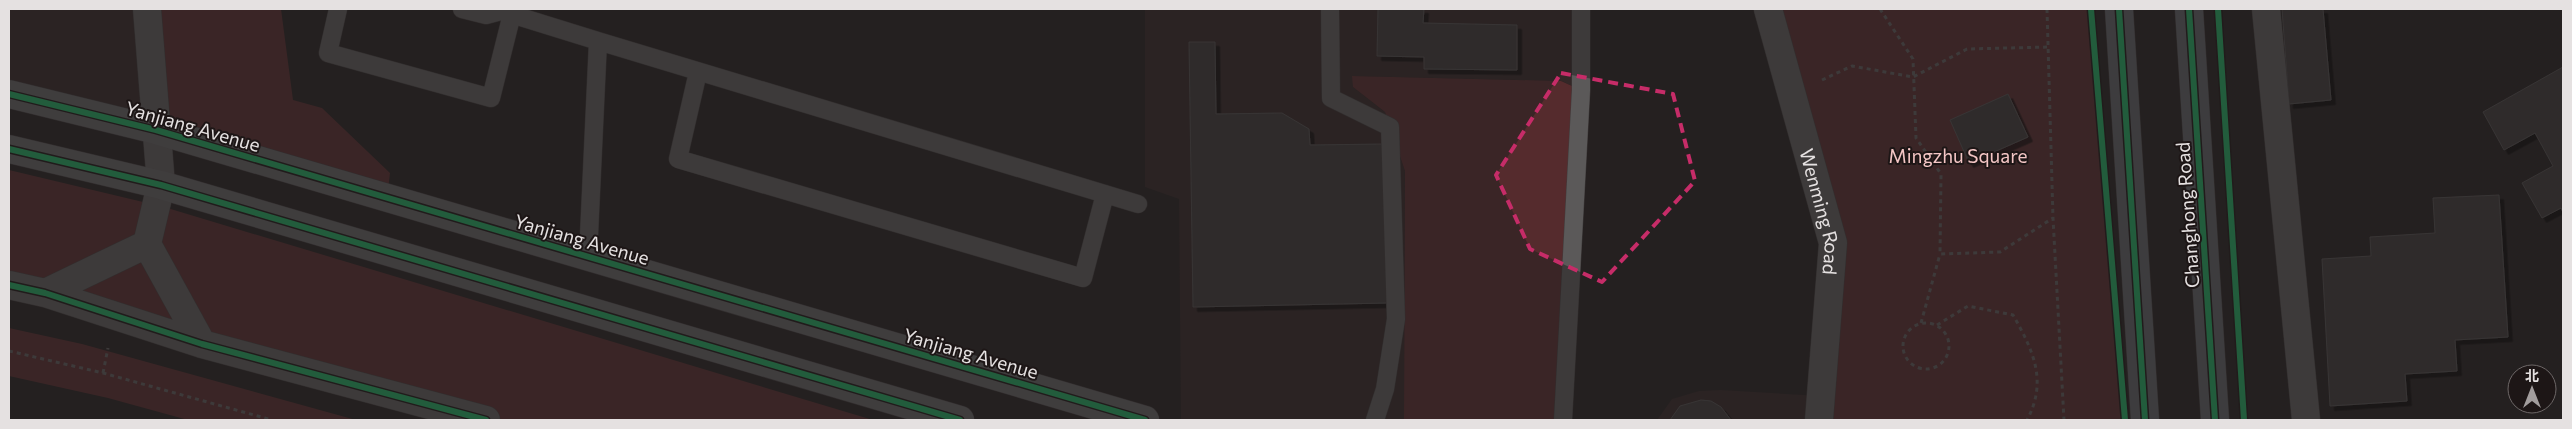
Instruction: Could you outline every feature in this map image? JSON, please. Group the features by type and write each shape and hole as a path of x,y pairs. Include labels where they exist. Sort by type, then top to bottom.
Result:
{"highway":[{"path":"2119,9 2145,420"},
{"name":"Changhong Road","path":"2189,9 2215,420"}],"main road":[{"name":"Yanjiang Avenue","path":"9,94 156,130 1145,420"},
{"path":"9,149 161,185 960,420"}],"street":[{"path":"147,9 161,185 146,244 202,344"},
{"name":"Wenming Road","path":"1768,9 1833,243 1818,420"},
{"path":"2266,9 2306,420"},
{"path":"44,293 146,244"},
{"path":"9,285 44,293 202,344 486,420"}],"lane":[{"path":"338,9 328,53 491,98 512,14"},
{"path":"462,9 486,15 501,11 512,14 598,42 1138,204"},
{"path":"1330,9 1331,98 1390,127 1396,319 1385,389 1375,420"},
{"path":"1563,420 1581,90 1581,9"},
{"path":"588,257 598,42"},
{"path":"698,72 678,159 1083,278 1105,194"}],"path":[{"path":"1880,9 1913,59 1916,138 1941,174 1940,254 1922,323"},
{"path":"2047,9 2053,218 2064,420"},
{"path":"1792,94 1852,66 1914,77 1967,48 2049,47"},
{"path":"1940,254 2000,252 2053,218"},
{"path":"1937,325 1947,336 1948,352 1940,364 1926,369 1911,364 1903,352 1904,337 1914,326 1922,323 1937,325 1968,306 2014,315 2030,344 2039,379 2027,420"},
{"path":"9,351 103,373 272,420"}],"highlighted area":[{"path":"1561,73 1673,94 1695,181 1602,282 1530,249 1496,175"}],"shaded area":[{"path":"9,9 149,9 156,130 9,95"},
{"path":"1145,9 1581,9 1581,90 1561,81 1353,76 1353,87 1385,112 1405,171 1404,420 1181,420 1179,199 1145,187"},
{"path":"1721,390 1820,396 1819,420 1657,420 1672,399 1699,391"}],"green space":[{"path":"147,9 281,9 293,100 322,108 390,173 387,198 156,130"},
{"name":"Mingzhu Square","path":"1768,9 2091,9 2125,420 1819,420 1833,243"},
{"path":"1352,76 1561,81 1581,90 1563,420 1404,420 1405,171 1385,112 1353,87"},
{"path":"9,170 164,207 873,420 486,420 9,285"},
{"path":"9,328 82,344 356,420 188,420 108,398 9,376"}],"building":[{"path":"1378,9 1424,9 1423,23 1517,25 1517,70 1424,69 1424,57 1377,56"},
{"path":"2282,9 2323,9 2331,100 2289,104"},
{"path":"1189,42 1215,42 1216,114 1282,113 1309,129 1310,145 1384,144 1387,303 1193,307"},
{"path":"2563,67 2563,212 2561,208 2542,218 2522,183 2553,166 2535,133 2504,150 2483,112"},
{"path":"2008,94 2028,137 1969,163 1950,120"},
{"path":"2499,195 2508,337 2455,340 2457,371 2405,374 2407,401 2330,406 2322,259 2371,256 2370,237 2435,233 2433,198"},
{"path":"1701,400 1711,401 1721,407 1731,420 1670,420 1680,406"}],"cycle path":[{"path":"2091,9 2125,420"},
{"path":"2119,9 2145,420"},
{"path":"2189,9 2215,420"},
{"path":"2218,9 2244,420"},
{"path":"9,94 156,130 1145,420"},
{"path":"9,149 161,185 960,420"},
{"path":"9,285 45,293 202,344 486,420"}]}
